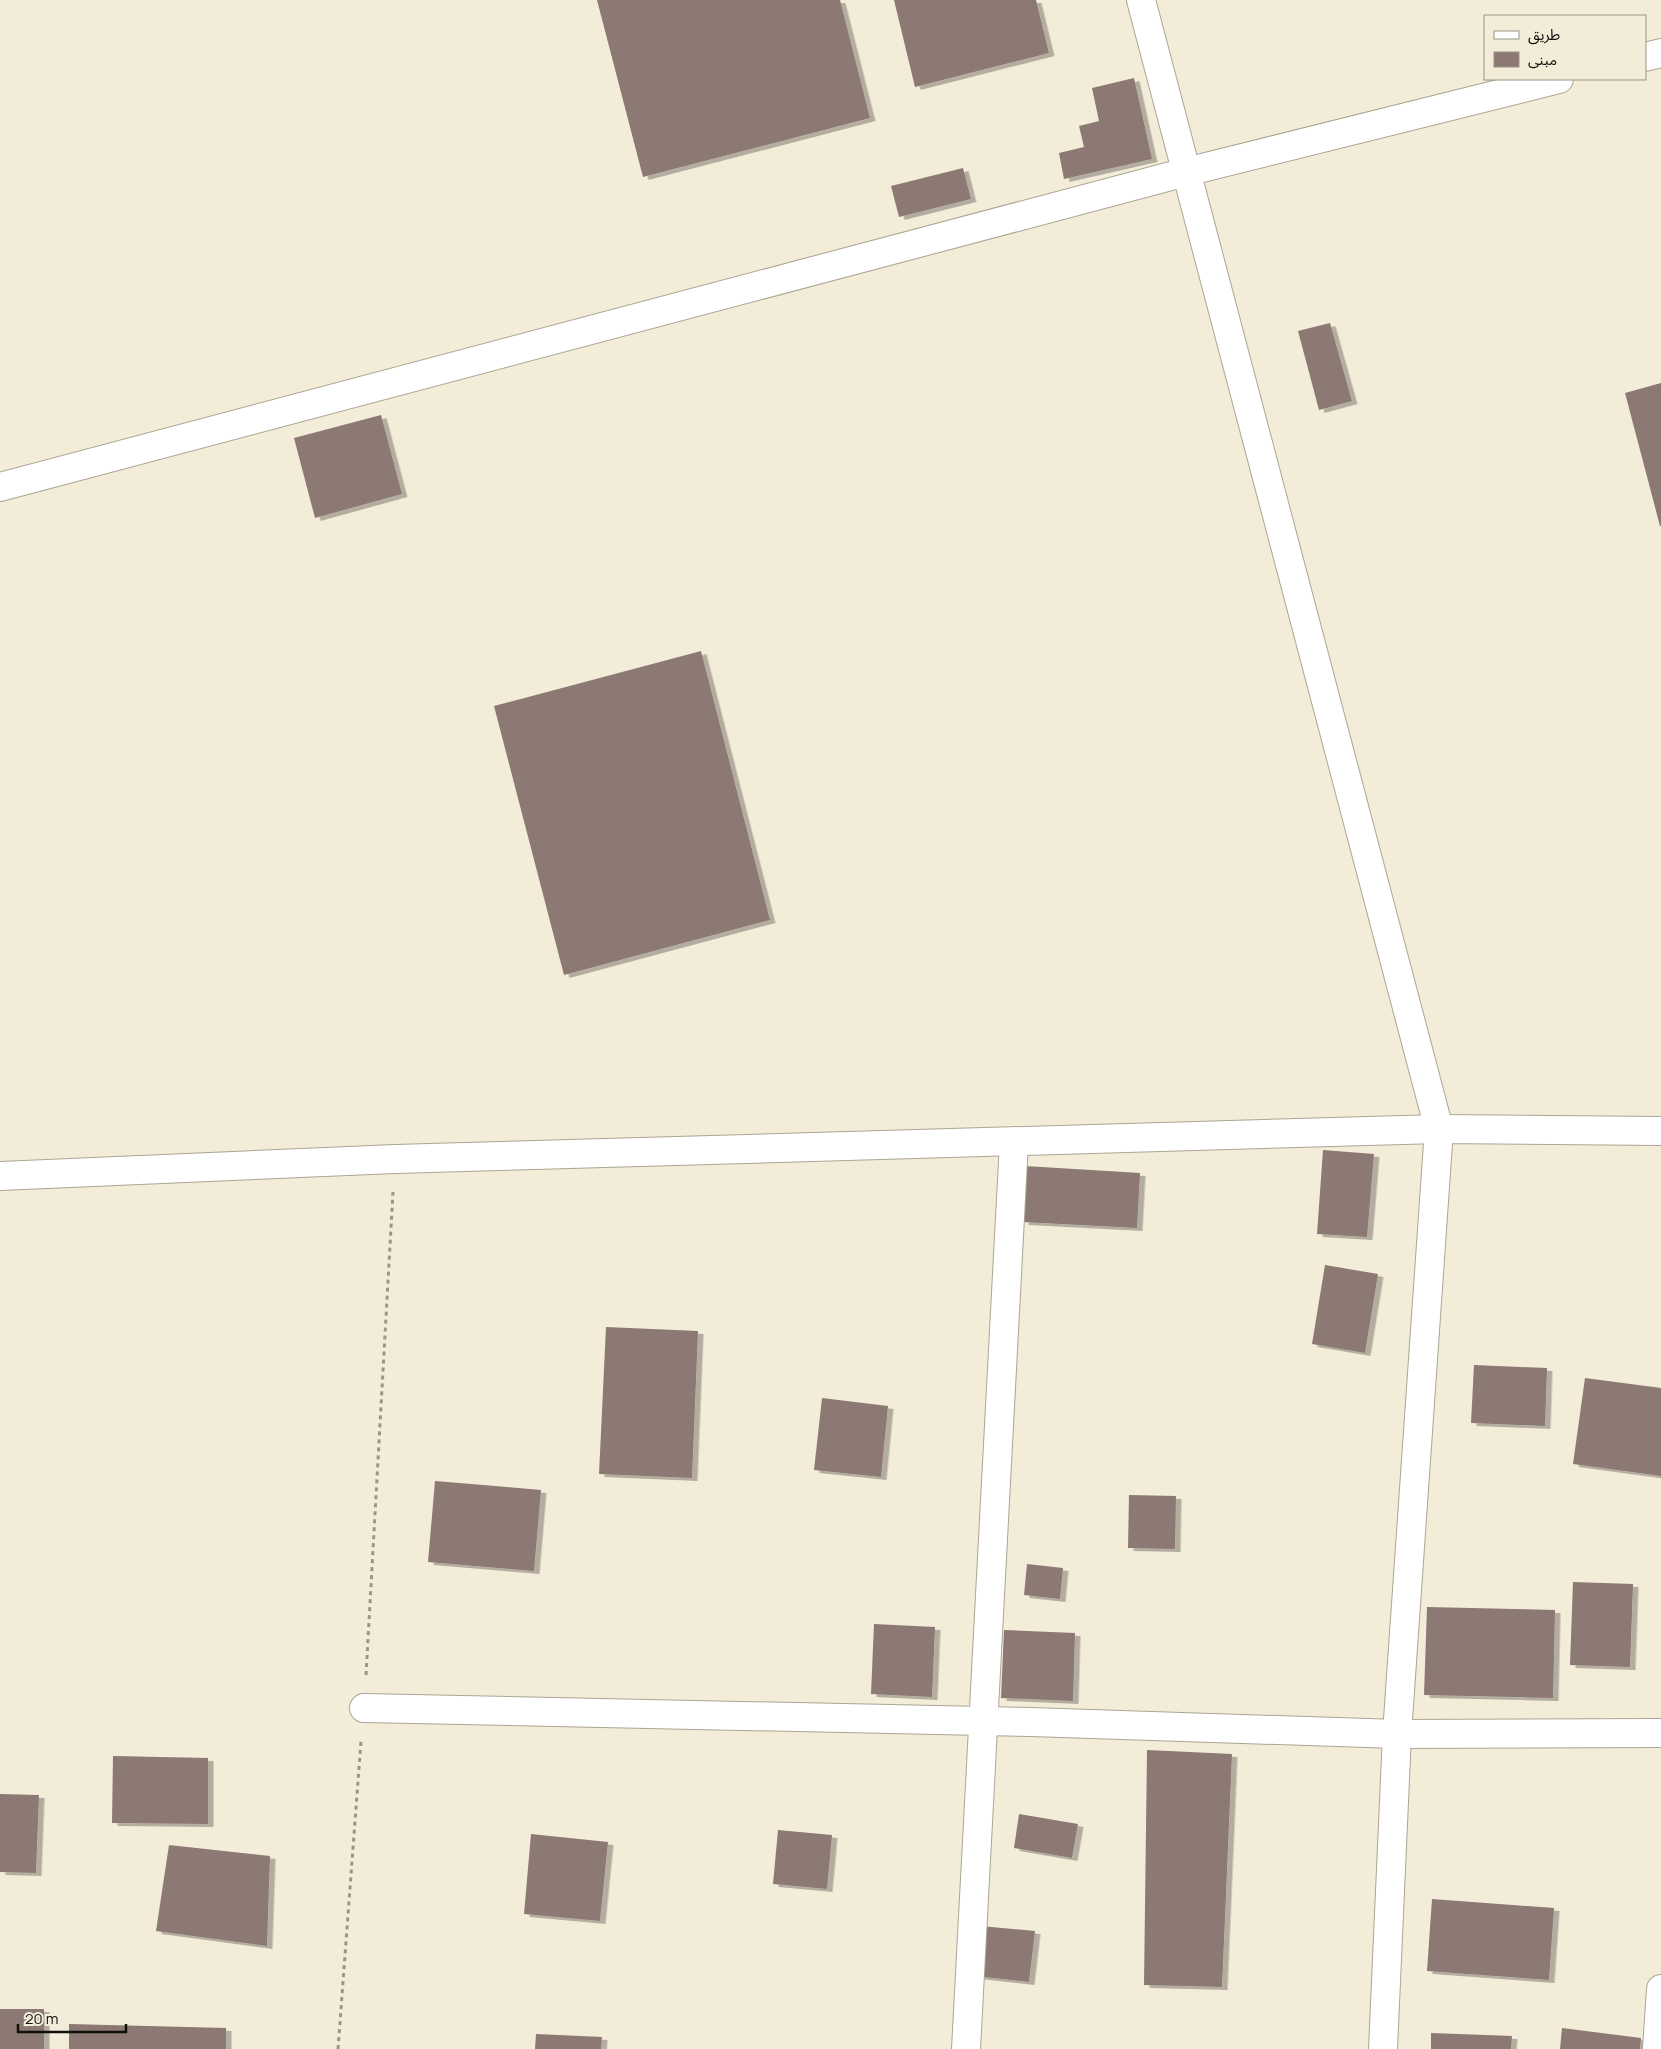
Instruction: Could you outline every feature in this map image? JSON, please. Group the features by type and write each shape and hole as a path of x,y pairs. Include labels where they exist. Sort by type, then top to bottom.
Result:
{"street":[{"path":"1141,0 1439,1129 1397,1734 1383,2049"},
{"path":"1646,57 1661,53"},
{"path":"0,487 1186,172 1555,80"},
{"path":"0,1176 395,1159 1439,1129 1661,1131"},
{"path":"966,2049 1014,1142"},
{"path":"364,1708 1041,1722 1397,1734 1661,1733"},
{"path":"1657,2049 1661,1989"}],"path":[{"path":"338,2049 364,1708 395,1159"}],"building":[{"path":"597,0 840,0 870,118 643,177"},
{"path":"894,0 1036,0 1049,53 915,87"},
{"path":"1134,78 1152,159 1064,179 1059,153 1084,147 1079,126 1099,121 1092,88"},
{"path":"963,168 971,199 899,217 891,186"},
{"path":"1330,323 1352,401 1319,410 1298,331"},
{"path":"1661,383 1661,526 1660,526 1625,393"},
{"path":"381,415 402,494 315,518 294,438"},
{"path":"701,651 770,920 564,975 494,706"},
{"path":"1323,1150 1374,1154 1367,1237 1317,1234"},
{"path":"1025,1166 1140,1173 1137,1228 1023,1222"},
{"path":"1325,1265 1378,1274 1365,1353 1312,1344"},
{"path":"606,1327 698,1331 692,1478 599,1474"},
{"path":"1474,1365 1547,1368 1545,1426 1471,1423"},
{"path":"1585,1378 1661,1388 1661,1476 1573,1464"},
{"path":"822,1398 888,1406 881,1477 814,1470"},
{"path":"435,1481 541,1490 534,1571 428,1562"},
{"path":"1129,1495 1176,1496 1175,1549 1128,1548"},
{"path":"1027,1564 1063,1568 1060,1599 1024,1595"},
{"path":"1573,1582 1633,1584 1630,1667 1570,1665"},
{"path":"1427,1607 1555,1610 1553,1698 1424,1695"},
{"path":"874,1624 935,1627 932,1697 871,1694"},
{"path":"1004,1630 1075,1633 1073,1701 1001,1698"},
{"path":"1147,1750 1232,1754 1222,1987 1144,1985"},
{"path":"113,1756 208,1758 208,1824 112,1823"},
{"path":"0,1794 39,1795 36,1873 0,1872"},
{"path":"1019,1814 1078,1824 1072,1858 1014,1848"},
{"path":"778,1830 832,1835 827,1889 773,1884"},
{"path":"531,1834 608,1842 600,1921 524,1914"},
{"path":"169,1845 270,1856 267,1946 156,1931"},
{"path":"1432,1899 1554,1908 1549,1980 1427,1971"},
{"path":"981,1926 1035,1931 1029,1982 975,1976"},
{"path":"0,2009 44,2009 44,2049 0,2049"},
{"path":"69,2024 226,2028 226,2049 69,2049"},
{"path":"1562,2028 1641,2038 1640,2049 1560,2049"},
{"path":"1431,2033 1512,2036 1511,2049 1431,2049"},
{"path":"536,2034 602,2037 601,2049 535,2049"}]}
